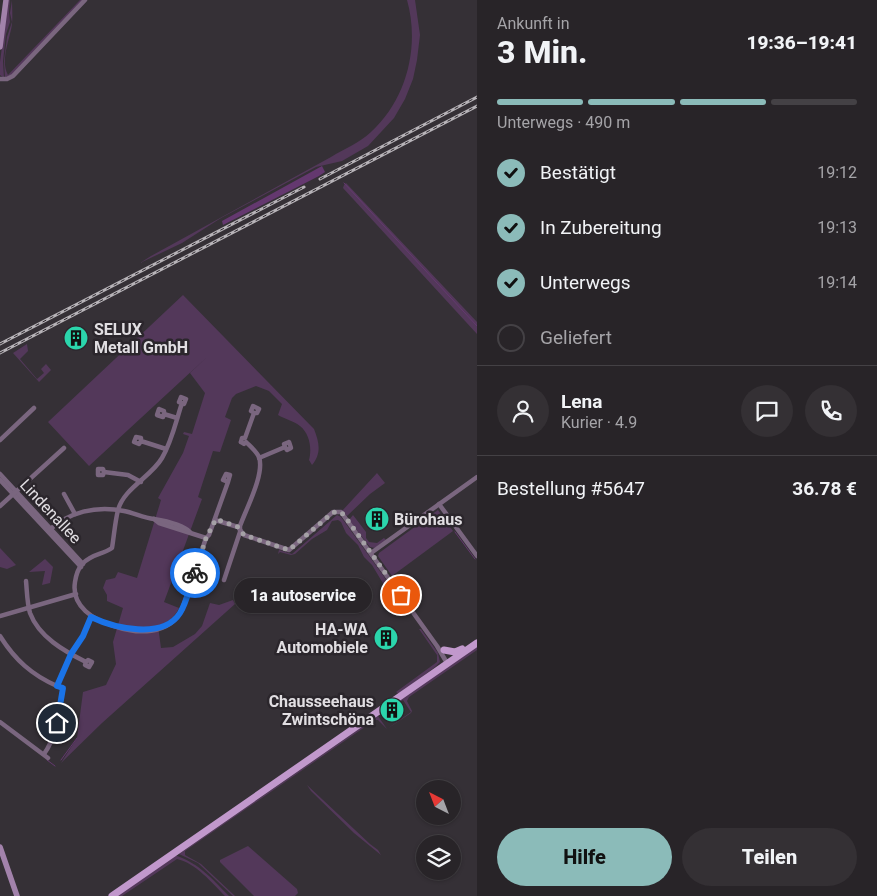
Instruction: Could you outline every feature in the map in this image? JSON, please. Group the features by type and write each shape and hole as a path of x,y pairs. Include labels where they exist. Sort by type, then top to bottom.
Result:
{"main road":[{"path":"0,47 6,0"},
{"path":"444,650 455,652 477,641"},
{"path":"112,896 477,641"},
{"path":"0,847 17,896"}],"street":[{"path":"0,79 8,79 12,76 85,0"},
{"path":"182,403 166,450 157,465 128,494 118,510 112,548 94,555 82,565 76,578 76,594 82,607 91,617 122,630 142,632 159,628 175,619 182,610 206,538 228,482"},
{"path":"0,440 34,408"},
{"path":"164,414 177,418"},
{"path":"224,580 240,526 259,476 260,466 256,451 244,441 254,414"},
{"path":"141,442 166,450"},
{"path":"259,458 285,447"},
{"path":"0,506 64,448"},
{"path":"104,472 128,475 141,482"},
{"name":"Lindenallee","path":"0,474 15,493 82,565"},
{"path":"371,553 477,477"},
{"name":"Lindenallee","path":"0,480 15,493"},
{"path":"64,494 75,514"},
{"path":"439,504 477,556"},
{"path":"49,530 58,522 75,514 97,509 118,510 186,528 190,532 206,538"},
{"path":"214,520 238,527 244,535 289,550 334,512 344,515 448,663"},
{"path":"26,581 29,608 34,622 40,631 56,645 86,662"},
{"path":"0,616 76,594"},
{"path":"57,686 71,654 83,636 91,617"},
{"path":"0,636 11,653 27,670 63,688"},
{"path":"437,646 448,655 448,663"},
{"path":"0,722 46,756 54,732 65,682 60,680"}],"shaded area":[{"path":"8,0 10,0 10,22 6,34 3,61 4,78 0,75 0,62"},
{"path":"12,0 12,22 10,13"},
{"path":"80,0 83,0 12,75 5,78 4,61 7,37 12,22 5,56 8,75"},
{"path":"407,0 415,0 420,35 413,79 405,99 394,118 368,146 342,161 316,167 221,218 182,243 140,263 151,256 351,146 371,132 394,104 402,88 407,71 412,35"},
{"path":"322,166 325,172 319,176 223,225 222,221"},
{"path":"346,183 477,322 477,334 343,188"},
{"path":"183,295 314,429 318,443 317,456 312,465 309,460 310,447 306,433 298,424 278,415 282,404 269,391 256,386 236,394 232,398 225,417 231,420 220,452 213,451 198,497 202,499 164,602 179,608 171,619 158,626 161,648 173,647 195,634 202,626 210,603 219,605 233,600 235,604 102,723 61,763 77,738 83,692 106,685 116,664 113,642 123,608 107,601 107,595 103,588 106,580 115,578 118,572 137,578 161,500 158,498 183,453 189,436 183,434 184,432 192,434 205,393 190,373 207,357 89,466 48,422"},
{"path":"27,344 28,351 20,359 37,379 44,373 41,369 46,364 51,370 39,382 13,353"},
{"path":"377,473 385,483 370,494 347,516 342,511"},
{"path":"438,510 453,531 392,576 378,556 379,553"},
{"path":"337,515 341,517 408,610 401,614 402,608 390,590 384,585 372,565 364,557 358,545 346,533 341,522 338,520 332,521 327,530 312,539 295,554 291,555 280,552 278,554 279,550 292,554"},
{"path":"353,515 366,532 366,538 369,542 377,543 384,538 386,540 375,548 370,547 349,520"},
{"path":"0,548 16,565 7,569 0,567"},
{"path":"45,559 53,567 50,583 42,585 45,571 29,572"},
{"path":"419,629 421,629 438,653 440,662 399,694 396,692 437,662 437,655"},
{"path":"477,646 477,650 409,697 407,701 412,711 411,713 387,729 411,712 403,700 386,709"},
{"path":"378,716 387,729 378,720 375,720 185,851 185,855 201,864 235,896 198,863 179,854"},
{"path":"307,785 378,850 381,855 354,833"},
{"path":"248,846 297,889 298,893 295,896 254,896 220,862 220,860"},
{"path":"175,855 199,867 229,896 225,896 197,869 177,859 122,896 116,896"}],"waterway":[{"path":"344,183 477,326"},
{"path":"455,532 475,559"},
{"path":"61,760 77,738"},
{"path":"47,760 55,766"}],"railway":[{"path":"320,179 477,97"},
{"path":"0,353 477,106"},
{"path":"0,344 304,187"}],"way so far":[{"path":"195,573 206,538 216,519 240,528 244,535 291,550 330,515 334,512 341,512 401,595"}],"place":[{"name":"SELUX Metall GmbH","path":"76,338"},
{"name":"Bürohaus","path":"377,519"},
{"name":"1a autoservice","path":"401,595"},
{"name":"HA-WA Automobiele","path":"386,638"},
{"name":"Chausseehaus Zwintschöna","path":"392,710"}],"route":[{"path":"57,723 63,688 57,686 65,666 83,636 91,617 105,624 117,627 141,629 166,626 180,614 195,573"}]}
